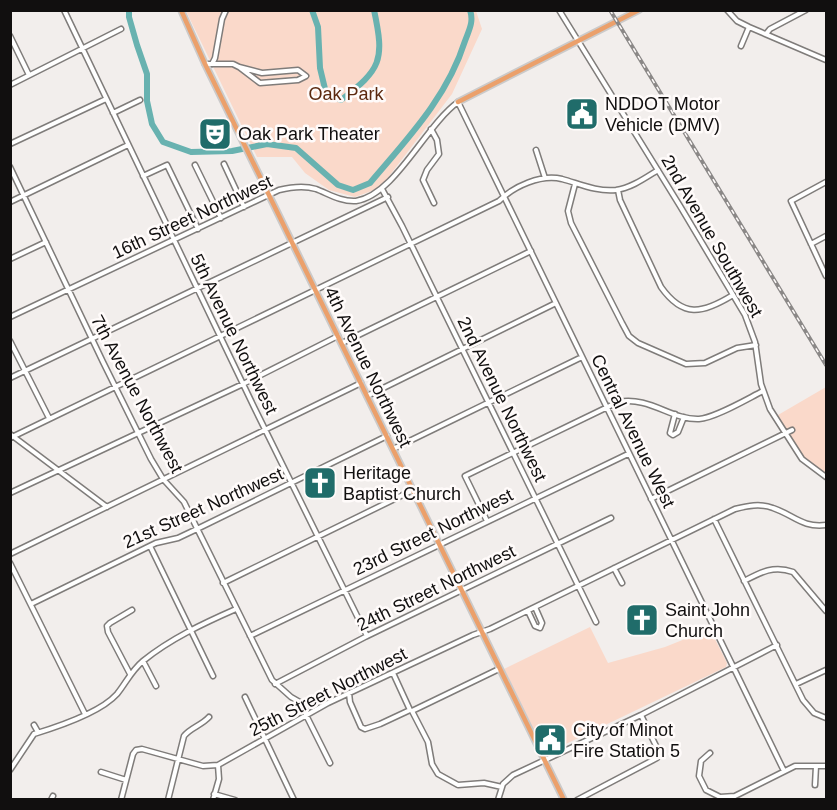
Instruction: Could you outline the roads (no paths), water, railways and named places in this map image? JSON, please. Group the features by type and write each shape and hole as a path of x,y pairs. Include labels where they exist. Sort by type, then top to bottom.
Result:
{"main road":[{"name":"4th Avenue Northwest","path":"181,10 243,143 564,800"},
{"path":"458,102 639,10"}],"street":[{"name":"5th Avenue Northwest","path":"64,10 243,384 367,636"},
{"path":"212,64 226,10"},
{"name":"2nd Avenue Southwest","path":"559,10 733,295 752,330 759,356 763,391 770,409 802,459 826,477"},
{"path":"727,10 737,21 826,60"},
{"path":"765,34 806,10"},
{"path":"741,46 749,27"},
{"path":"10,85 121,29"},
{"path":"10,36 29,75"},
{"path":"205,64 233,64 260,83 298,80 306,76 298,70 262,73 239,67"},
{"path":"10,144 106,99"},
{"path":"113,113 140,100"},
{"name":"16th Street Northwest","path":"10,317 174,241 268,194 288,188 305,187 350,201 367,198 382,189 443,114 458,102"},
{"name":"Central Avenue West","path":"458,102 784,771"},
{"path":"431,129 437,140 439,154 427,170 423,180 434,203"},
{"path":"10,202 128,145"},
{"path":"536,150 545,178"},
{"path":"224,164 244,207"},
{"path":"143,176 167,165 198,229"},
{"path":"195,165 221,218"},
{"name":"7th Avenue Northwest","path":"10,167 68,290 163,480 184,502 275,684 291,698 305,705 306,715 330,763"},
{"path":"107,507 12,436 499,201 528,183 545,178 561,179 605,190 618,190 637,183 658,171"},
{"path":"826,182 791,201 826,276"},
{"path":"575,184 568,212 571,223 629,336 638,343 686,364 697,365 737,348 756,345"},
{"name":"2nd Avenue Northwest","path":"382,189 388,197 596,622"},
{"path":"618,190 620,200 661,287 670,299 680,307 702,310 733,295"},
{"path":"10,378 388,197"},
{"path":"811,244 826,236"},
{"path":"10,259 46,242"},
{"path":"342,343 531,251"},
{"path":"367,396 556,303"},
{"path":"10,493 243,384 338,336"},
{"path":"10,341 50,418"},
{"path":"393,449 582,357"},
{"path":"10,554 361,383"},
{"path":"487,521 465,476 618,402 631,399 684,417 702,419 763,391"},
{"path":"675,414 670,430 673,435 678,432 684,417"},
{"path":"651,499 792,430"},
{"name":"21st Street Northwest","path":"31,604 150,546 178,538 387,436"},
{"name":"23rd Street Northwest","path":"250,636 628,454"},
{"path":"223,583 413,490"},
{"name":"25th Street Northwest","path":"218,765 349,693 528,611 735,509 760,505 772,507 803,524 826,525"},
{"name":"24th Street Northwest","path":"275,684 367,636 611,518"},
{"path":"714,519 803,700 814,713 826,718"},
{"path":"150,546 213,676"},
{"path":"10,563 85,714"},
{"path":"614,568 622,583"},
{"path":"744,581 772,569 793,572 826,611"},
{"path":"528,611 535,626 540,628 542,623 535,607"},
{"path":"10,770 34,734 55,729 108,702 143,661 191,630 236,609"},
{"path":"130,674 107,626 132,610"},
{"path":"498,800 502,787 513,775 641,715 777,645"},
{"path":"143,661 156,686"},
{"path":"349,693 350,702 361,727 365,729 499,669"},
{"path":"796,684 826,670"},
{"path":"393,673 428,742 432,764 438,774 458,785 484,783 502,787"},
{"path":"245,697 294,800"},
{"path":"577,800 654,760 658,755 658,750 641,715"},
{"path":"168,800 186,733 204,723 209,717"},
{"path":"34,725 38,732"},
{"path":"121,800 136,750 142,749 177,761 203,766 218,765 219,779 213,800"},
{"path":"710,753 701,761 699,776 706,790 720,797 735,796 795,766 826,766"},
{"path":"815,785 816,766"},
{"path":"101,772 126,780"},
{"path":"214,794 235,800"}],"waterway":[{"path":"129,10 129,17 147,74 147,101 152,124 163,142 191,152 232,151 267,144 296,148 338,185 353,190 370,183 412,134 437,99 457,62 468,33 471,22 470,10"},
{"path":"312,10 318,27 320,68 326,93 341,100 365,80 377,63 379,41 374,10"}],"railway":[{"path":"610,10 826,365"}],"place":[{"name":"NDDOT Motor Vehicle (DMV)","path":"582,114"},
{"name":"Oak Park Theater","path":"215,134"},
{"name":"Heritage Baptist Church","path":"320,483"},
{"name":"Saint John Church","path":"642,620"},
{"name":"City of Minot Fire Station 5","path":"550,740"}],"park label":[{"name":"Oak Park","path":"346,94"}]}
